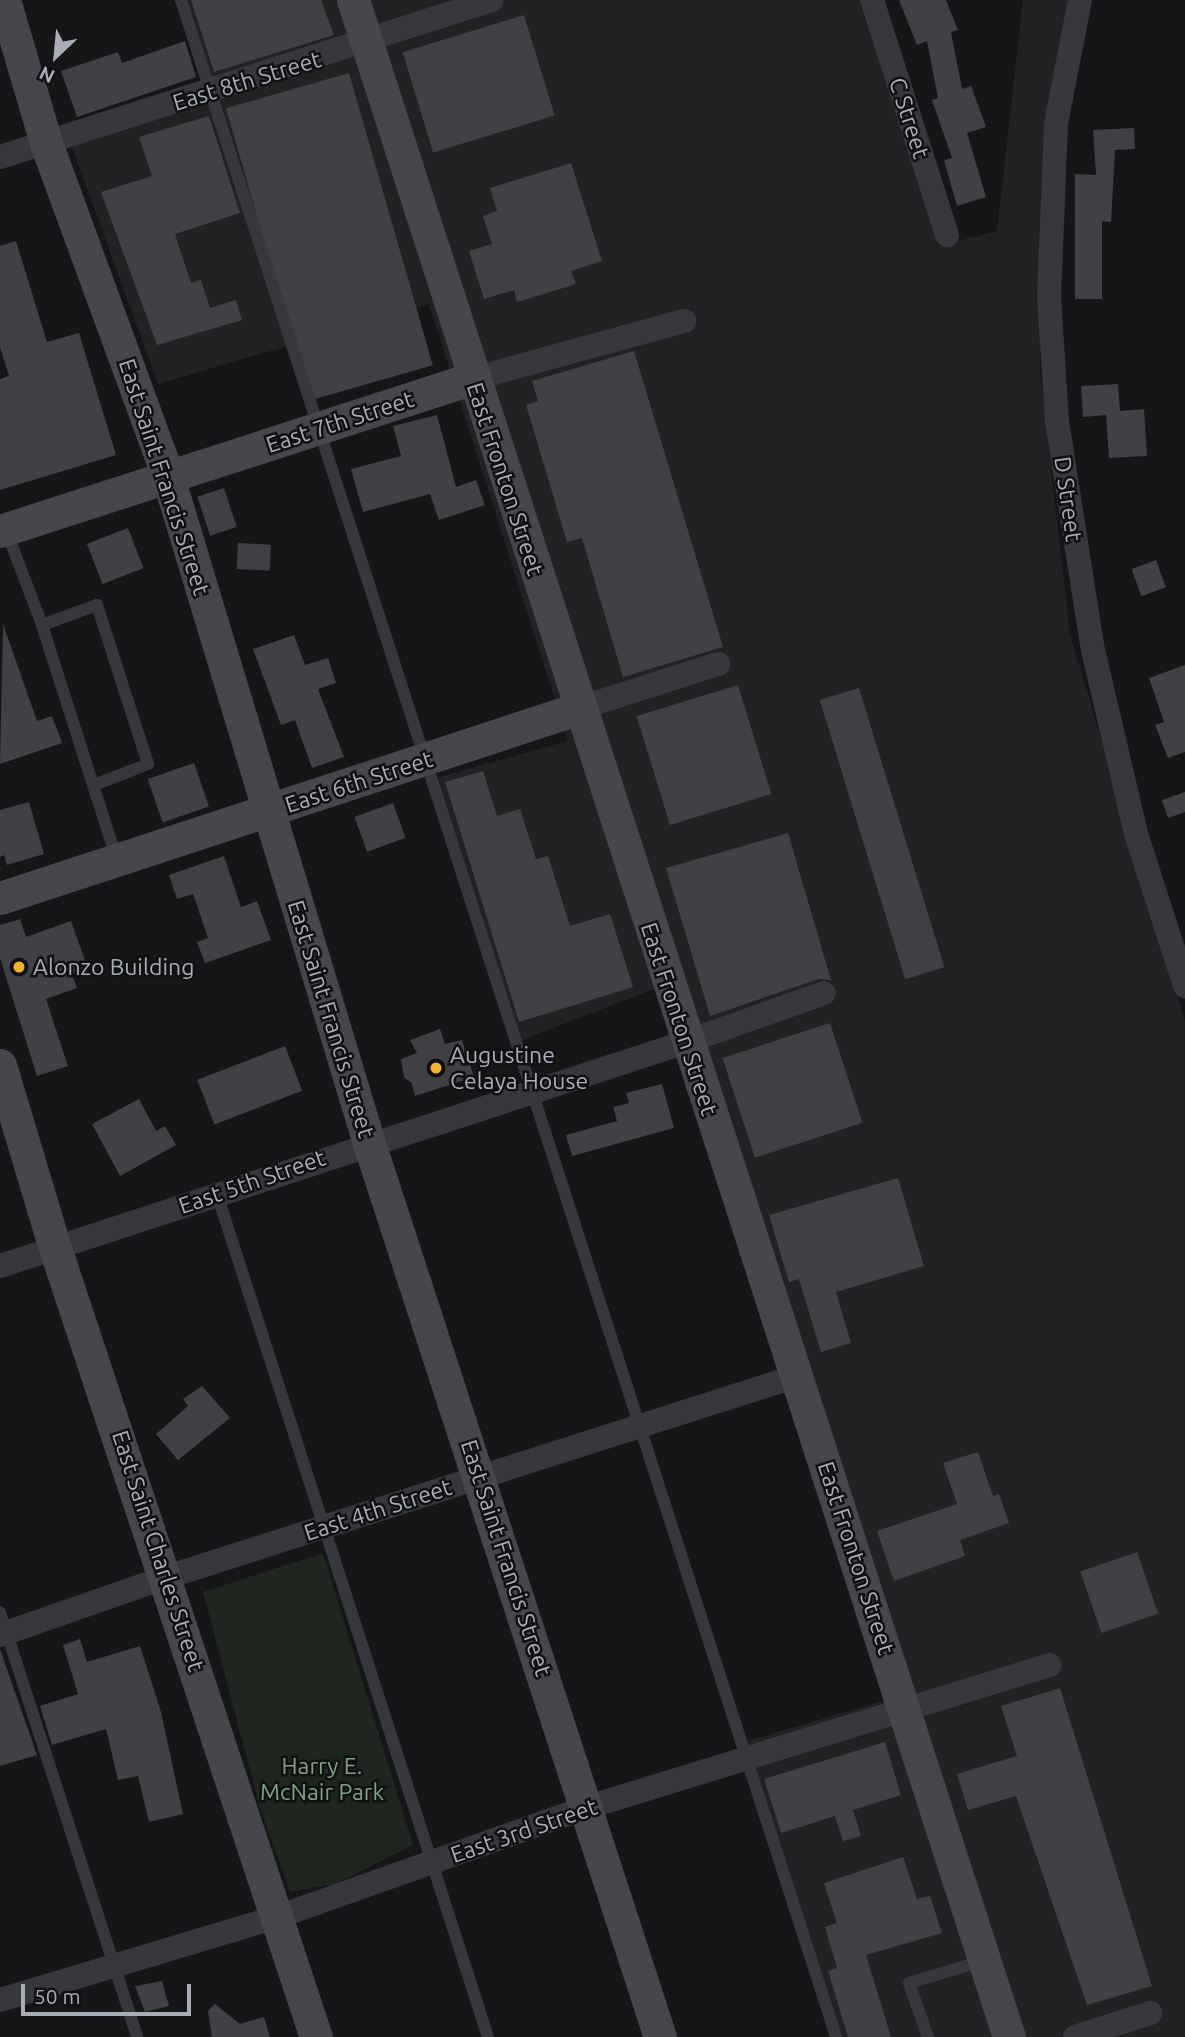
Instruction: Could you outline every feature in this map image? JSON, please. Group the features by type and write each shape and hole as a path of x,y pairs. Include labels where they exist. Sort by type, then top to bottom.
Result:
{"main road":[{"name":"East Saint Francis Street","path":"4,0 46,144 168,477 369,1143 481,1477 660,2037"},
{"name":"East Fronton Street","path":"353,0 472,379 906,1711 1009,2037"},
{"name":"East 7th Street","path":"3,530 472,379"},
{"name":"East 6th Street","path":"0,898 268,813 580,708"},
{"name":"East Saint Charles Street","path":"0,1065 55,1248 167,1577 316,2037"}],"street":[{"name":"East 8th Street","path":"0,157 367,43 492,0"},
{"name":"C Street","path":"872,0 947,235"},
{"name":"D Street","path":"1080,0 1056,124 1049,297 1057,421 1074,550 1096,663 1137,837 1185,986"},
{"name":"East 7th Street","path":"472,379 684,321"},
{"name":"East 6th Street","path":"580,708 718,664"},
{"name":"East 5th Street","path":"0,1266 369,1143 686,1042 824,993"},
{"name":"East 4th Street","path":"2,1626 167,1577 797,1376"},
{"name":"East 3rd Street","path":"0,2000 277,1917 585,1808 1049,1665"},
{"path":"1076,2037 1150,2013"}],"lane":[{"path":"181,0 423,761 836,2037"},
{"path":"3,530 42,625 117,861"},
{"path":"42,625 97,606 148,764 94,785"},
{"path":"217,1194 488,2037"},
{"path":"2,1626 137,2037"},
{"path":"928,2037 909,1983 985,1961"}],"shaded area":[{"path":"181,0 859,0 938,246 997,231 1023,0 1071,0 1041,187 1040,372 1070,634 1185,1022 1185,2037 836,2037 744,1742 885,1700 654,989 517,1042 429,780 568,741 429,304 158,384 68,136 211,92"}],"green space":[{"name":"Harry E. McNair Park","path":"323,1553 413,1845 335,1884 290,1892 260,1808 203,1592"}],"building":[{"path":"191,0 321,0 334,35 214,72"},
{"path":"899,0 946,0 958,30 951,32 962,89 971,86 986,127 967,133 986,197 957,206 944,160 952,158 932,100 938,98 927,41 917,45"},
{"path":"524,15 555,115 433,153 403,52"},
{"path":"185,41 196,77 77,117 61,71 118,52 122,63"},
{"path":"349,73 433,365 310,401 226,108"},
{"path":"209,116 240,213 175,234 191,283 201,280 210,308 236,300 242,320 157,345 101,192 152,176 139,137"},
{"path":"1134,128 1135,149 1115,150 1111,222 1102,221 1102,299 1075,299 1075,174 1096,175 1093,130"},
{"path":"571,163 602,261 571,271 576,284 517,302 514,290 484,299 469,251 492,244 483,216 497,211 490,188"},
{"path":"16,241 47,342 79,333 116,455 0,490 0,379 9,376 0,347 0,246"},
{"path":"634,351 723,647 623,677 582,538 567,542 526,405 538,401 532,381"},
{"path":"1118,384 1120,411 1144,409 1147,456 1109,458 1106,415 1083,417 1081,386"},
{"path":"437,415 456,487 476,480 485,505 439,520 430,494 363,512 351,469 401,456 393,426"},
{"path":"224,488 237,527 210,536 197,497"},
{"path":"128,528 143,568 102,584 87,544"},
{"path":"238,543 271,545 270,571 237,569"},
{"path":"1156,560 1166,587 1141,596 1132,569"},
{"path":"3,624 37,721 52,716 62,743 0,764"},
{"path":"294,635 305,665 328,658 336,683 318,689 344,757 312,768 295,720 281,725 253,649"},
{"path":"1185,665 1185,752 1168,758 1155,725 1164,722 1149,678"},
{"path":"738,685 771,794 670,825 637,716"},
{"path":"859,688 944,967 905,979 820,700"},
{"path":"194,763 209,806 163,822 148,779"},
{"path":"483,771 497,816 520,809 536,859 548,856 570,926 610,914 633,987 519,1022 445,782"},
{"path":"1185,792 1185,812 1168,818 1162,800"},
{"path":"29,802 44,854 7,865 4,855 0,857 0,810"},
{"path":"393,803 406,838 367,852 354,817"},
{"path":"788,833 831,980 819,979 710,1016 666,868"},
{"path":"224,856 241,907 257,901 271,940 205,963 197,942 208,938 193,894 177,899 169,875"},
{"path":"20,919 26,937 71,921 88,969 72,974 77,988 46,999 68,1066 37,1076 0,958 0,925"},
{"path":"830,1023 862,1123 755,1158 723,1058"},
{"name":"Augustine Celaya House","path":"440,1029 445,1044 462,1040 474,1077 415,1096 411,1082 404,1078 401,1059 417,1053 410,1040"},
{"path":"285,1046 302,1091 214,1124 197,1080"},
{"path":"662,1084 674,1128 572,1156 566,1135 617,1121 613,1107 629,1103 626,1093"},
{"path":"139,1099 156,1131 165,1126 176,1145 120,1176 92,1124"},
{"path":"898,1178 924,1266 836,1292 851,1343 821,1352 799,1279 789,1282 769,1215"},
{"path":"202,1386 230,1418 178,1460 156,1434 188,1406 183,1399"},
{"path":"978,1452 993,1496 999,1494 1009,1523 960,1540 965,1556 894,1581 877,1531 957,1504 943,1463"},
{"path":"1137,1552 1158,1613 1101,1633 1080,1572"},
{"path":"80,1639 87,1662 140,1646 161,1712 183,1814 149,1822 138,1776 118,1780 106,1729 52,1745 40,1706 78,1694 63,1645"},
{"path":"0,1649 37,1755 0,1766"},
{"path":"1060,1688 1152,1986 1087,2005 1016,1796 968,1810 957,1774 1017,1756 1001,1706"},
{"path":"885,1742 901,1795 853,1810 861,1836 843,1841 835,1816 781,1833 764,1779"},
{"path":"903,1857 917,1899 930,1896 942,1933 866,1955 891,2037 848,2037 828,1971 837,1968 825,1927 837,1923 824,1883"},
{"path":"162,1981 169,2006 145,2012 135,1986"},
{"path":"215,2004 240,2024 264,2017 270,2037 212,2037 208,2011"}],"place":[{"name":"Alonzo Building","path":"19,967"},
{"name":"Augustine Celaya House","path":"436,1068"}]}
